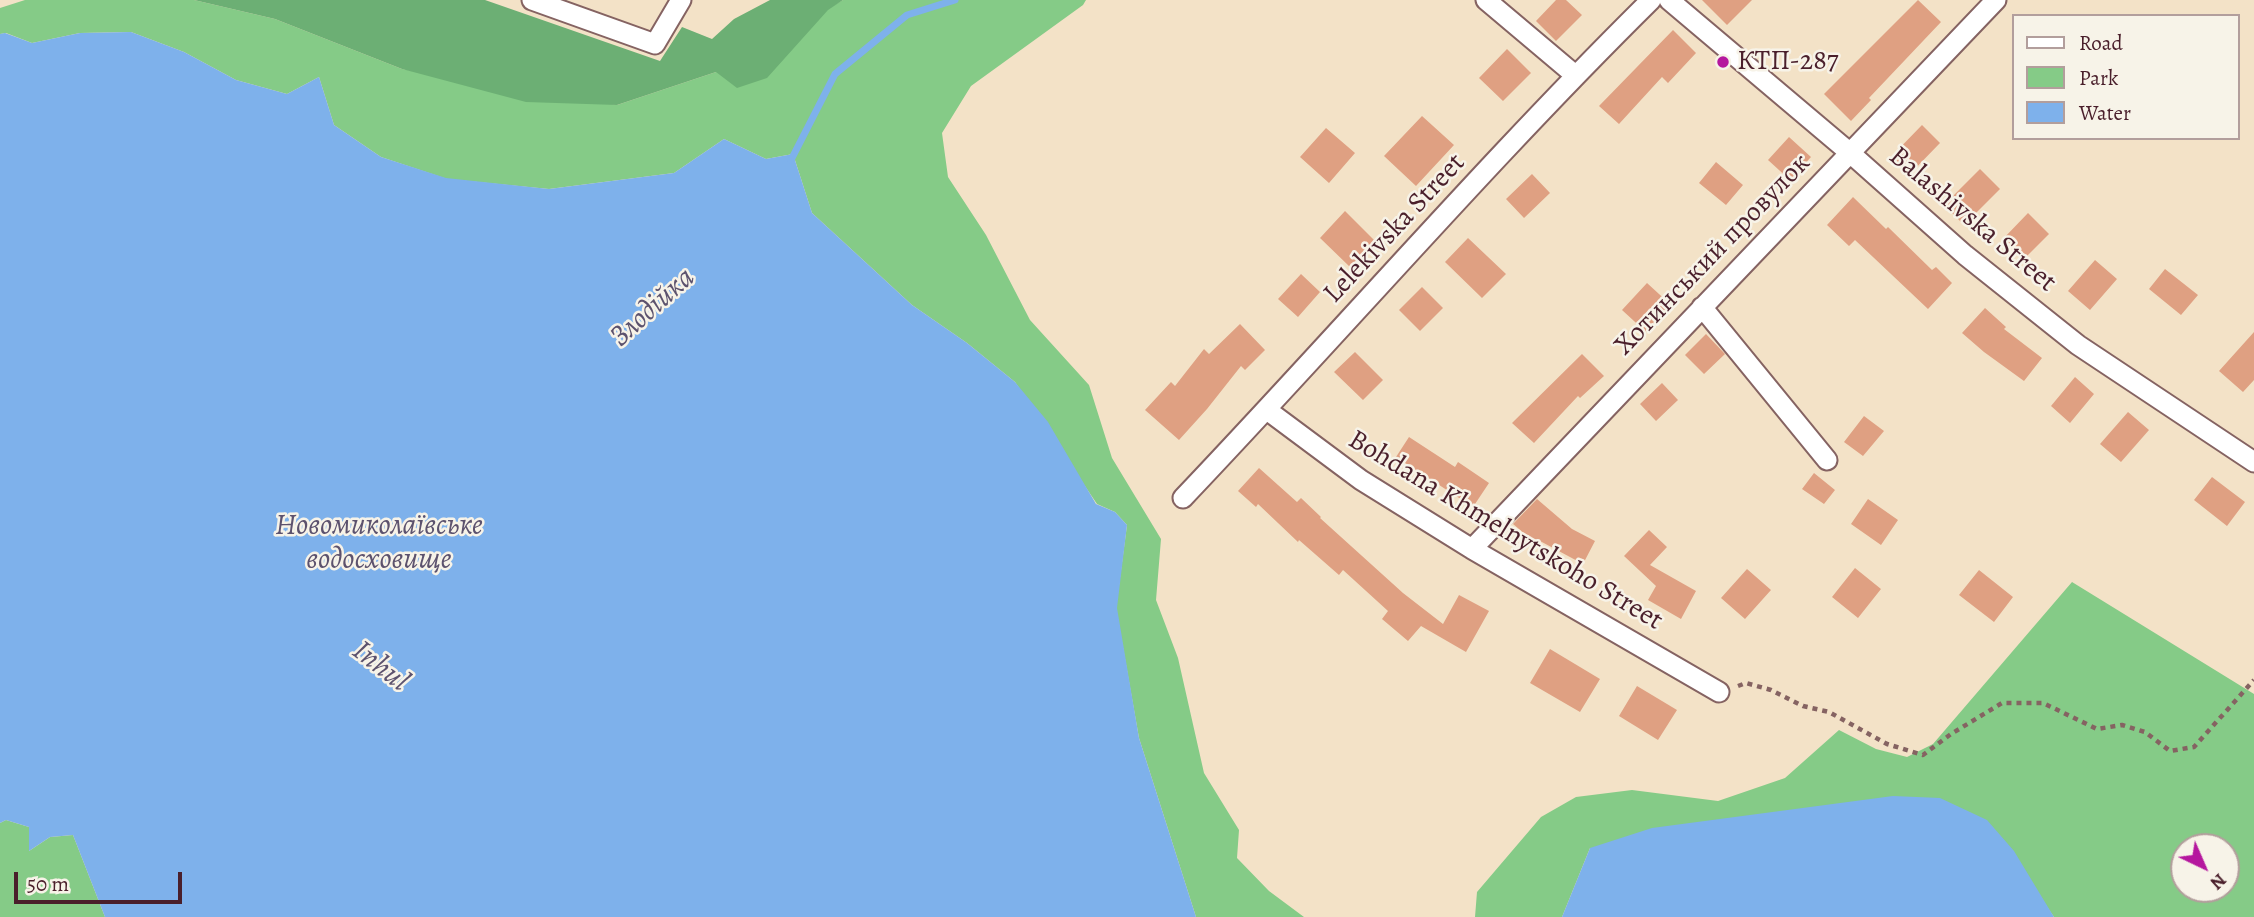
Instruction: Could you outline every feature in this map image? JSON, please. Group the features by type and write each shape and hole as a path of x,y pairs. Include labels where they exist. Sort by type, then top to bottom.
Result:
{"street":[{"path":"532,0 655,44 681,0"},
{"path":"1486,0 1574,75"},
{"name":"Lelekivska Street","path":"1183,498 1574,75 1651,0"},
{"name":"Balashivska Street","path":"1669,0 1849,152 1965,255 2078,345 2254,462"},
{"name":"Хотинський провулок","path":"1472,549 1996,0"},
{"path":"1702,307 1827,460"},
{"name":"Bohdana Khmelnytskoho Street","path":"1267,410 1361,480 1472,549 1719,692"}],"path":[{"path":"1719,692 1746,682 1771,690 1803,706 1829,712 1887,744 1923,755 1951,734 2002,703 2043,703 2097,729 2122,725 2145,732 2170,751 2194,747 2254,680"}],"green space":[{"path":"25,0 194,0 275,19 402,69 617,105 716,72 843,0 1086,0 1083,5 971,86 942,133 948,177 986,235 1030,320 1089,385 1112,458 1161,539 1156,600 1178,658 1204,773 1239,830 1237,858 1269,891 1304,917 1196,917 1139,738 1116,608 1127,525 1115,512 1097,504 1015,382 967,343 912,305 812,213 793,154 766,159 724,139 674,173 549,189 447,179 381,157 334,125 319,77 287,94 236,80 184,52 131,32 80,33 32,43 6,33 0,34 0,8"},
{"path":"194,0 485,0 660,61 682,27 712,39 734,19 770,0 843,0 828,10 767,78 737,88 716,72 617,105 526,102 402,69 275,19"},
{"path":"2072,582 2254,694 2254,917 2054,917 2038,894 1590,848 1562,917 1475,917 1477,892 1541,817 1576,797 1632,790 1718,801 1785,778 1839,730 1876,749 1907,757 1933,744"},
{"path":"6,820 29,827 29,851 50,837 73,835 105,917 0,917 0,823"}],"water":[{"name":"Новомиколаївське водосховище","path":"131,32 184,52 236,80 287,94 319,77 334,125 381,157 446,178 549,189 674,173 724,139 766,159 793,154 812,213 912,305 967,343 1015,382 1048,422 1096,504 1115,512 1127,525 1117,608 1139,738 1196,917 105,917 73,835 50,837 29,851 29,827 6,820 0,823 0,34 5,33 32,43 80,33"},
{"path":"1893,796 1940,798 1987,820 2014,851 2054,917 1562,917 1590,848 1652,828"}],"building":[{"path":"1556,0 1566,0 1582,15 1556,41 1536,21"},
{"path":"1702,0 1752,0 1727,25"},
{"path":"1918,0 1941,22 1869,98 1871,100 1851,121 1824,94"},
{"path":"1673,30 1696,53 1668,83 1662,77 1619,124 1599,106"},
{"path":"1507,49 1531,73 1503,101 1479,78"},
{"path":"1422,116 1454,145 1416,186 1384,156"},
{"path":"1922,125 1940,143 1908,176 1890,158"},
{"path":"1326,128 1355,153 1329,183 1300,157"},
{"path":"1789,137 1811,157 1790,180 1768,160"},
{"path":"1716,162 1743,185 1726,205 1699,183"},
{"path":"1980,169 2000,189 1964,225 1944,205"},
{"path":"1532,174 1550,193 1524,218 1506,199"},
{"path":"1853,197 1932,270 1936,267 1952,283 1928,309 1855,240 1849,246 1827,225"},
{"path":"1345,211 1375,241 1350,267 1320,238"},
{"path":"2028,213 2049,234 2023,260 2002,240"},
{"path":"1468,238 1506,274 1482,298 1445,262"},
{"path":"2095,260 2117,279 2090,310 2068,291"},
{"path":"2165,269 2198,295 2181,315 2149,289"},
{"path":"1301,274 1320,292 1298,317 1278,299"},
{"path":"1647,283 1671,305 1646,332 1622,310"},
{"path":"1422,287 1443,308 1420,331 1399,310"},
{"path":"1985,308 2006,327 2004,329 2042,358 2024,381 1962,333"},
{"path":"1240,324 1265,350 1245,370 1241,366 1179,440 1145,410 1171,382 1175,386 1204,349 1209,354"},
{"path":"2254,332 2254,380 2243,392 2219,371"},
{"path":"1706,334 1725,354 1704,374 1685,355"},
{"path":"1355,352 1383,380 1363,400 1334,372"},
{"path":"1582,354 1604,376 1580,398 1578,396 1534,443 1512,423"},
{"path":"2075,377 2094,394 2070,423 2051,406"},
{"path":"1662,383 1678,400 1656,421 1640,404"},
{"path":"2128,412 2149,430 2121,462 2100,444"},
{"path":"1864,416 1884,431 1863,456 1844,442"},
{"path":"1409,437 1455,467 1458,462 1489,483 1473,507 1396,457"},
{"path":"1259,468 1297,502 1301,498 1403,593 1443,624 1459,595 1489,611 1466,652 1421,626 1408,641 1382,619 1388,611 1343,570 1339,575 1299,540 1298,542 1258,504 1256,507 1238,491"},
{"path":"1814,473 1835,490 1824,504 1802,489"},
{"path":"2212,477 2245,502 2227,526 2194,500"},
{"path":"1537,499 1572,529 1595,541 1583,564 1540,541 1537,544 1513,524"},
{"path":"1868,499 1898,520 1881,545 1851,524"},
{"path":"1649,530 1667,547 1650,565 1696,591 1681,619 1648,600 1656,586 1624,556"},
{"path":"1855,568 1881,589 1858,618 1832,597"},
{"path":"1747,569 1771,590 1745,619 1721,598"},
{"path":"1979,570 2013,597 1994,622 1959,595"},
{"path":"1550,649 1600,679 1580,712 1530,683"},
{"path":"1637,686 1677,710 1658,740 1619,716"}],"waterway":[{"name":"Злодійка","path":"791,160 835,74 907,15 955,0"}],"place":[{"name":"КТП-287","path":"1723,62"}],"water label":[{"name":"Inhul","path":"380,667"}]}
